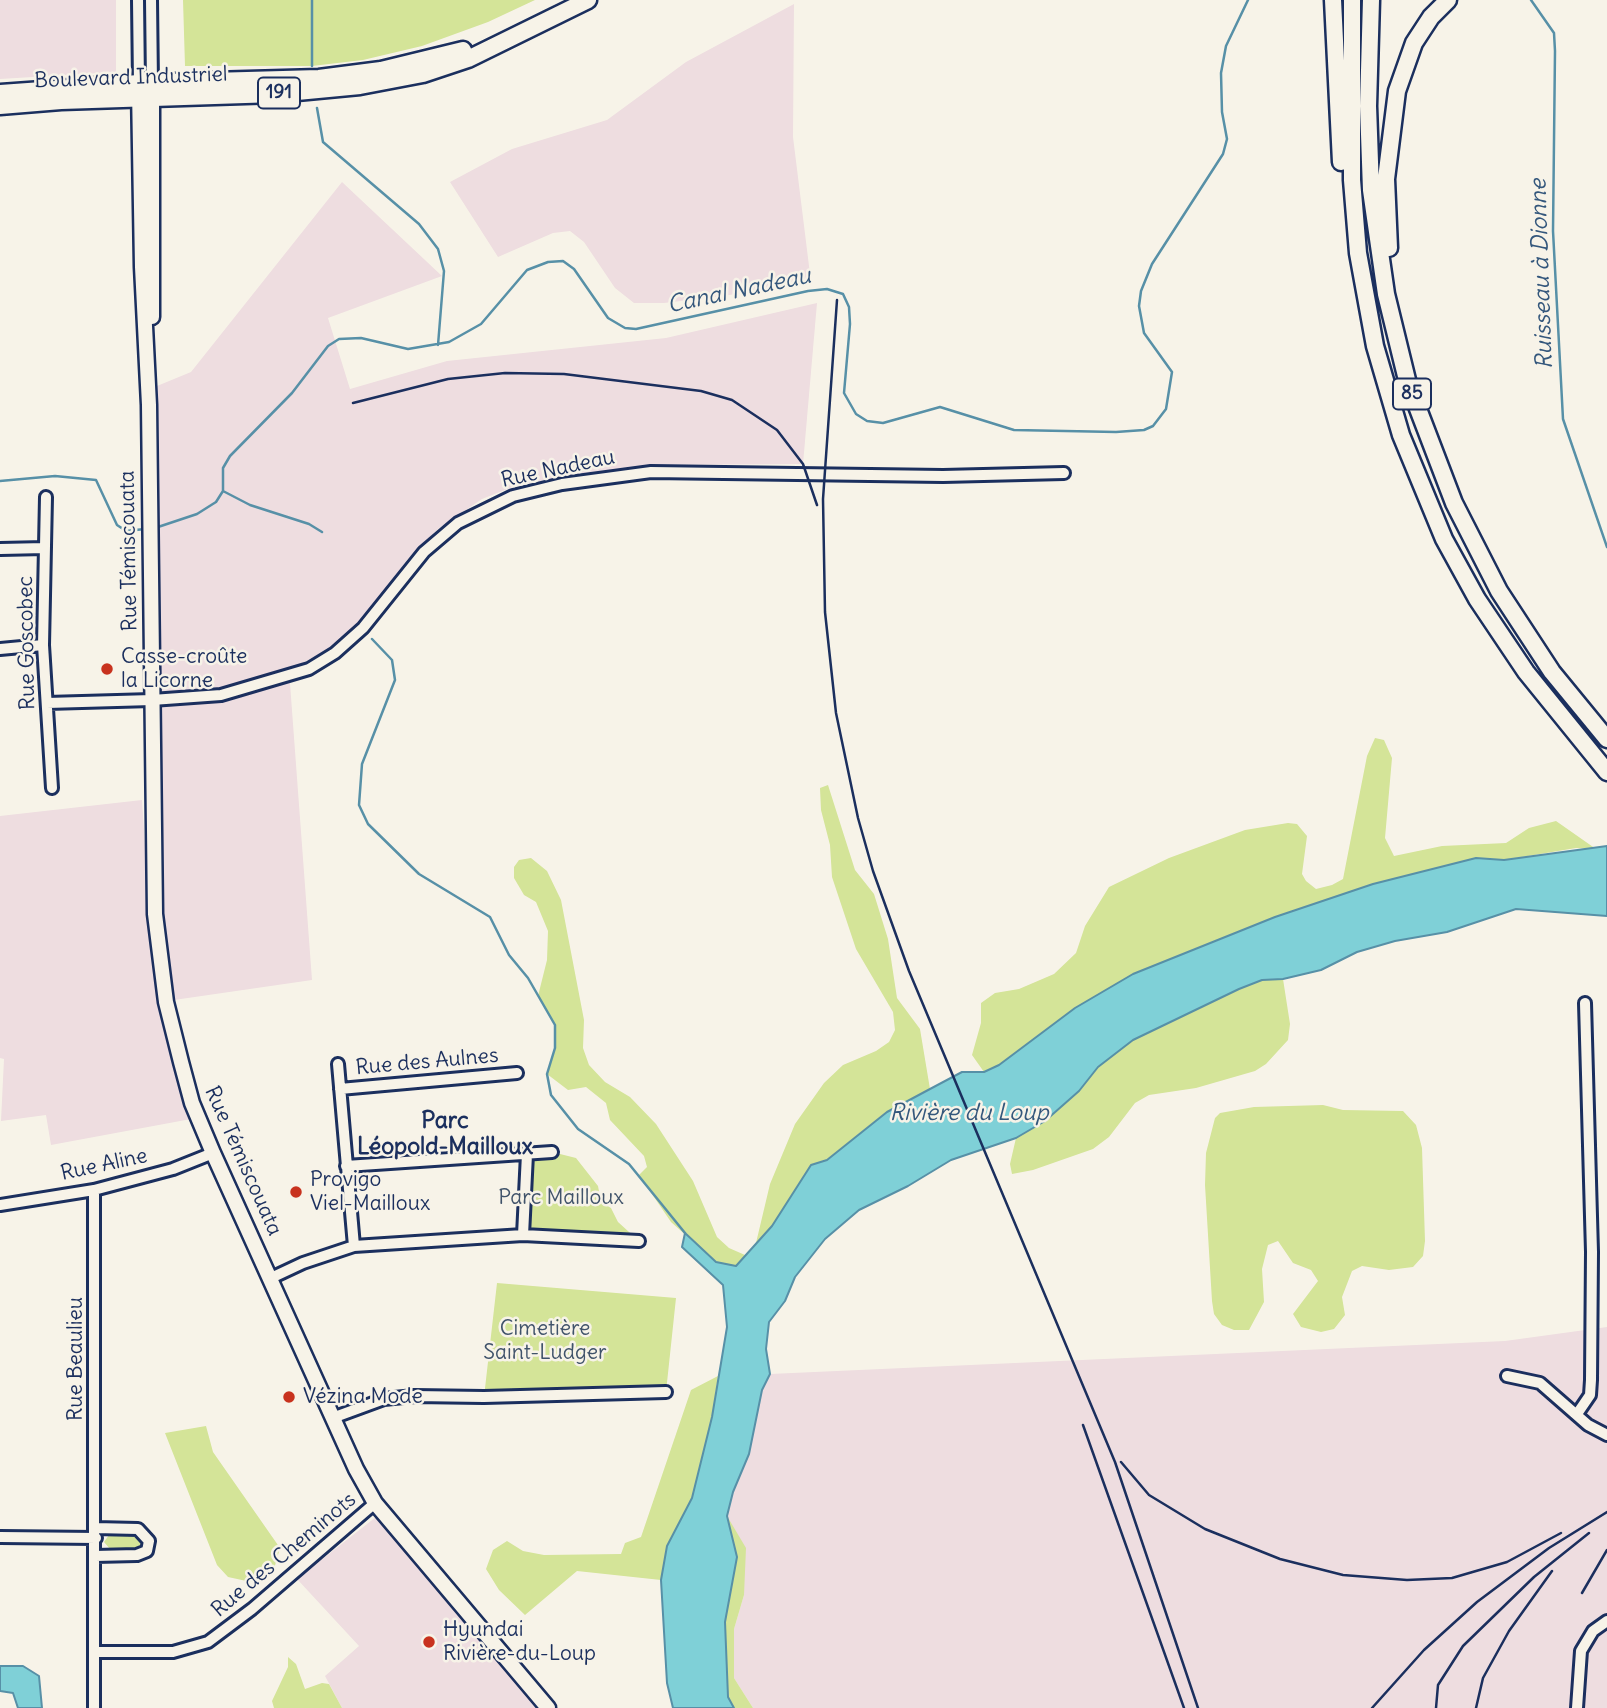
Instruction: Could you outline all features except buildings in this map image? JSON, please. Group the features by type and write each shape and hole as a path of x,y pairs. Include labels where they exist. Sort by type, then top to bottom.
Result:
{"highway":[{"name":"Boulevard Industriel","path":"0,93 145,90 276,94 373,84 422,74 468,59 588,0"},
{"path":"1334,0 1340,153 1351,261 1368,347 1405,448"},
{"name":"85","path":"1352,0 1352,180 1358,253 1375,346 1405,448 1444,539 1477,599 1526,672 1607,772"},
{"name":"85","path":"1371,0 1369,158 1374,213 1386,294 1419,415 1450,493 1486,568 1546,663 1607,739"},
{"path":"1448,0 1425,25 1400,77 1388,156 1387,228 1395,297 1414,377 1443,463 1486,568"},
{"name":"Boulevard Industriel","path":"0,106 145,90"}],"main road":[{"name":"Rue Témiscouata","path":"145,90 142,267 147,378 155,914 166,1002 192,1103 356,1469 375,1503 548,1708"}],"street":[{"name":"Rue Témiscouata","path":"138,0 145,90"},
{"name":"Rue Témiscouata","path":"145,90 151,0"},
{"name":"Rue Nadeau","path":"47,703 152,701 221,695 309,669 335,653 363,628 424,552 444,533 482,509 513,496 614,475 651,471 943,476 1064,473"},
{"name":"Rue Goscobec","path":"46,497 43,645 52,788"},
{"path":"0,549 45,548"},
{"path":"0,649 43,645"},
{"path":"1577,1414 1590,1395 1591,1380 1592,1238 1585,1003"},
{"path":"338,1064 354,1246"},
{"name":"Rue des Aulnes","path":"340,1089 517,1073"},
{"path":"346,1167 552,1152"},
{"name":"Rue Aline","path":"0,1205 94,1190 173,1169 213,1153"},
{"path":"523,1235 527,1154"},
{"name":"Rue Beaulieu","path":"93,1708 94,1190"},
{"path":"271,1278 303,1263 354,1246 523,1235 639,1241"},
{"path":"1507,1376 1540,1383 1607,1435"},
{"path":"335,1417 384,1399 414,1396 484,1397 666,1392"},
{"name":"Rue des Cheminots","path":"95,1652 173,1652 208,1642 252,1609 375,1503"},
{"path":"0,1537 138,1529 149,1541 147,1551 137,1555 95,1556"},
{"path":"1577,1708 1581,1651 1592,1631 1607,1621"}],"shaded area":[{"path":"0,0 116,0 116,72 0,79"},
{"path":"794,4 793,137 811,282 664,303 634,303 615,288 584,242 570,231 553,233 498,257 450,182 512,149 607,120 686,62"},
{"path":"342,182 442,276 328,318 350,389 447,361 666,338 817,303 803,464 646,465 561,477 515,486 482,499 438,529 407,560 371,611 348,633 325,651 289,670 312,980 174,1000 163,915 157,386 191,372"},
{"path":"142,800 153,966 160,1012 191,1119 51,1145 46,1115 1,1121 4,1059 0,1058 0,816"},
{"path":"1607,1327 1607,1708 753,1708 734,1678 734,1629 744,1595 727,1516 733,1492 749,1454 762,1390 770,1374 1505,1341"},
{"path":"376,1517 540,1708 342,1708 325,1676 359,1646 297,1579"}],"green space":[{"path":"183,0 535,0 488,22 422,46 363,60 312,66 185,66"},
{"path":"1375,738 1384,740 1392,758 1385,838 1394,856 1442,846 1506,843 1529,828 1556,821 1596,849 1576,848 1504,860 1476,858 1373,884 1275,917 1133,974 1075,1008 999,1065 984,1072 972,1055 981,1023 981,1003 995,993 1019,989 1054,974 1076,953 1085,926 1109,887 1169,858 1245,830 1288,823 1297,824 1307,836 1302,874 1306,881 1316,889 1343,879 1367,756"},
{"path":"828,785 855,870 874,894 888,939 897,998 920,1029 930,1089 887,1112 827,1160 811,1165 772,1226 756,1243 770,1184 795,1124 824,1083 843,1065 876,1051 889,1042 895,1030 893,1012 856,949 832,877 830,845 821,810 820,788"},
{"path":"531,858 547,871 561,900 584,1020 583,1048 589,1065 605,1082 630,1097 656,1124 693,1181 717,1237 729,1248 745,1255 736,1267 716,1262 671,1222 639,1175 647,1167 644,1156 610,1120 606,1103 586,1087 568,1090 547,1074 555,1048 555,1025 538,996 547,960 548,931 536,902 524,895 514,878 514,867 519,860"},
{"path":"1283,979 1290,1024 1288,1040 1266,1064 1255,1071 1196,1088 1149,1095 1135,1103 1109,1137 1093,1149 1033,1170 1012,1174 1010,1164 1016,1138 1045,1121 1079,1091 1098,1067 1133,1040 1239,989 1262,980"},
{"path":"1323,1105 1343,1110 1403,1111 1416,1125 1422,1148 1425,1241 1423,1256 1413,1267 1389,1270 1362,1266 1352,1271 1342,1297 1345,1315 1334,1329 1321,1332 1301,1327 1293,1314 1318,1281 1311,1270 1293,1263 1278,1241 1268,1245 1262,1269 1264,1302 1249,1330 1234,1330 1222,1325 1214,1314 1212,1301 1205,1185 1206,1153 1215,1118 1220,1113 1254,1107"},
{"name":"Parc Mailloux","path":"552,1152 576,1158 598,1186 601,1202 611,1208 618,1222 639,1241 523,1235 527,1154"},
{"name":"Cimetière Saint-Ludger","path":"497,1283 676,1298 666,1392 484,1397"},
{"path":"718,1376 712,1417 692,1498 667,1546 661,1580 577,1571 525,1615 499,1590 486,1569 493,1550 507,1541 523,1551 544,1555 621,1554 625,1543 641,1537 691,1390"},
{"path":"206,1426 213,1452 280,1548 274,1569 251,1582 228,1577 217,1565 165,1433"},
{"path":"727,1516 746,1548 744,1595 734,1629 734,1678 753,1708 734,1708 728,1697 725,1622 737,1557"},
{"path":"109,1535 138,1535 143,1544 137,1549 110,1549 104,1542"},
{"path":"288,1657 296,1664 305,1689 322,1683 329,1684 342,1708 274,1708 272,1701 288,1667"}],"water":[{"name":"Rivière du Loup","path":"1607,846 1607,916 1516,909 1447,932 1395,941 1357,952 1321,970 1283,979 1262,980 1239,989 1133,1040 1098,1067 1079,1091 1045,1121 1016,1138 951,1160 908,1186 859,1210 825,1239 795,1277 785,1301 769,1322 766,1349 770,1374 762,1390 749,1454 733,1492 727,1516 737,1557 725,1622 728,1697 734,1708 673,1708 667,1683 661,1580 667,1546 692,1498 712,1417 727,1327 723,1285 682,1247 685,1233 716,1262 736,1266 772,1226 811,1165 827,1160 887,1112 930,1089 962,1072 984,1072 999,1065 1075,1008 1133,974 1275,917 1373,884 1476,858 1504,860"},
{"path":"0,1666 23,1666 39,1676 42,1708 18,1708 13,1693 0,1691"}],"waterway":[{"path":"312,0 312,66"},
{"name":"Canal Nadeau","path":"223,491 223,468 230,456 292,393 328,346 339,339 361,338 408,349 449,342 481,324 527,270 548,262 563,261 574,269 608,318 625,328 636,329 808,291 827,289 843,294 849,307 850,324 844,393 856,414 867,421 883,423 940,407 1014,430 1116,432 1144,430 1153,426 1166,409 1172,372 1144,333 1139,306 1141,291 1152,264 1223,154 1227,139 1222,112 1221,73 1226,46 1248,0"},
{"name":"Ruisseau à Dionne","path":"1531,0 1554,33 1553,231 1563,419 1607,547"},
{"path":"317,108 323,142 419,224 438,249 444,271 438,345"},
{"path":"0,481 55,476 96,480 117,525 126,531 145,529"},
{"path":"223,491 250,505 309,524 322,532"},
{"path":"155,528 197,514 216,502 223,491"},
{"path":"372,639 392,660 395,680 362,764 359,805 368,824 419,874 490,917 509,955 528,978 555,1025 555,1048 547,1074 551,1095 578,1129 629,1164 685,1233"}],"railway":[{"path":"837,300 823,499 825,612 836,713 858,818 873,871 909,971 1115,1462 1198,1708"},
{"path":"353,403 448,379 505,373 564,374 701,391 732,400 777,430 803,464 817,505"},
{"path":"1083,1425 1184,1708"},
{"path":"1121,1462 1149,1495 1205,1529 1280,1559 1343,1575 1407,1580 1452,1578 1507,1562 1561,1533"},
{"path":"1372,1708 1424,1650 1477,1602 1549,1548 1607,1512"},
{"path":"1436,1708 1438,1685 1463,1646 1534,1577 1589,1533"},
{"path":"1582,1593 1607,1550"},
{"path":"1476,1708 1483,1678 1509,1631 1552,1571"}],"place":[{"name":"Casse-croûte la Licorne","path":"107,669"},
{"name":"Provigo Viel-Mailloux","path":"296,1192"},
{"name":"Vézina Mode","path":"289,1397"},
{"name":"Hyundai Rivière-du-Loup","path":"429,1642"}],"district":[{"name":"Parc Léopold-Mailloux","path":"445,1134"}]}
